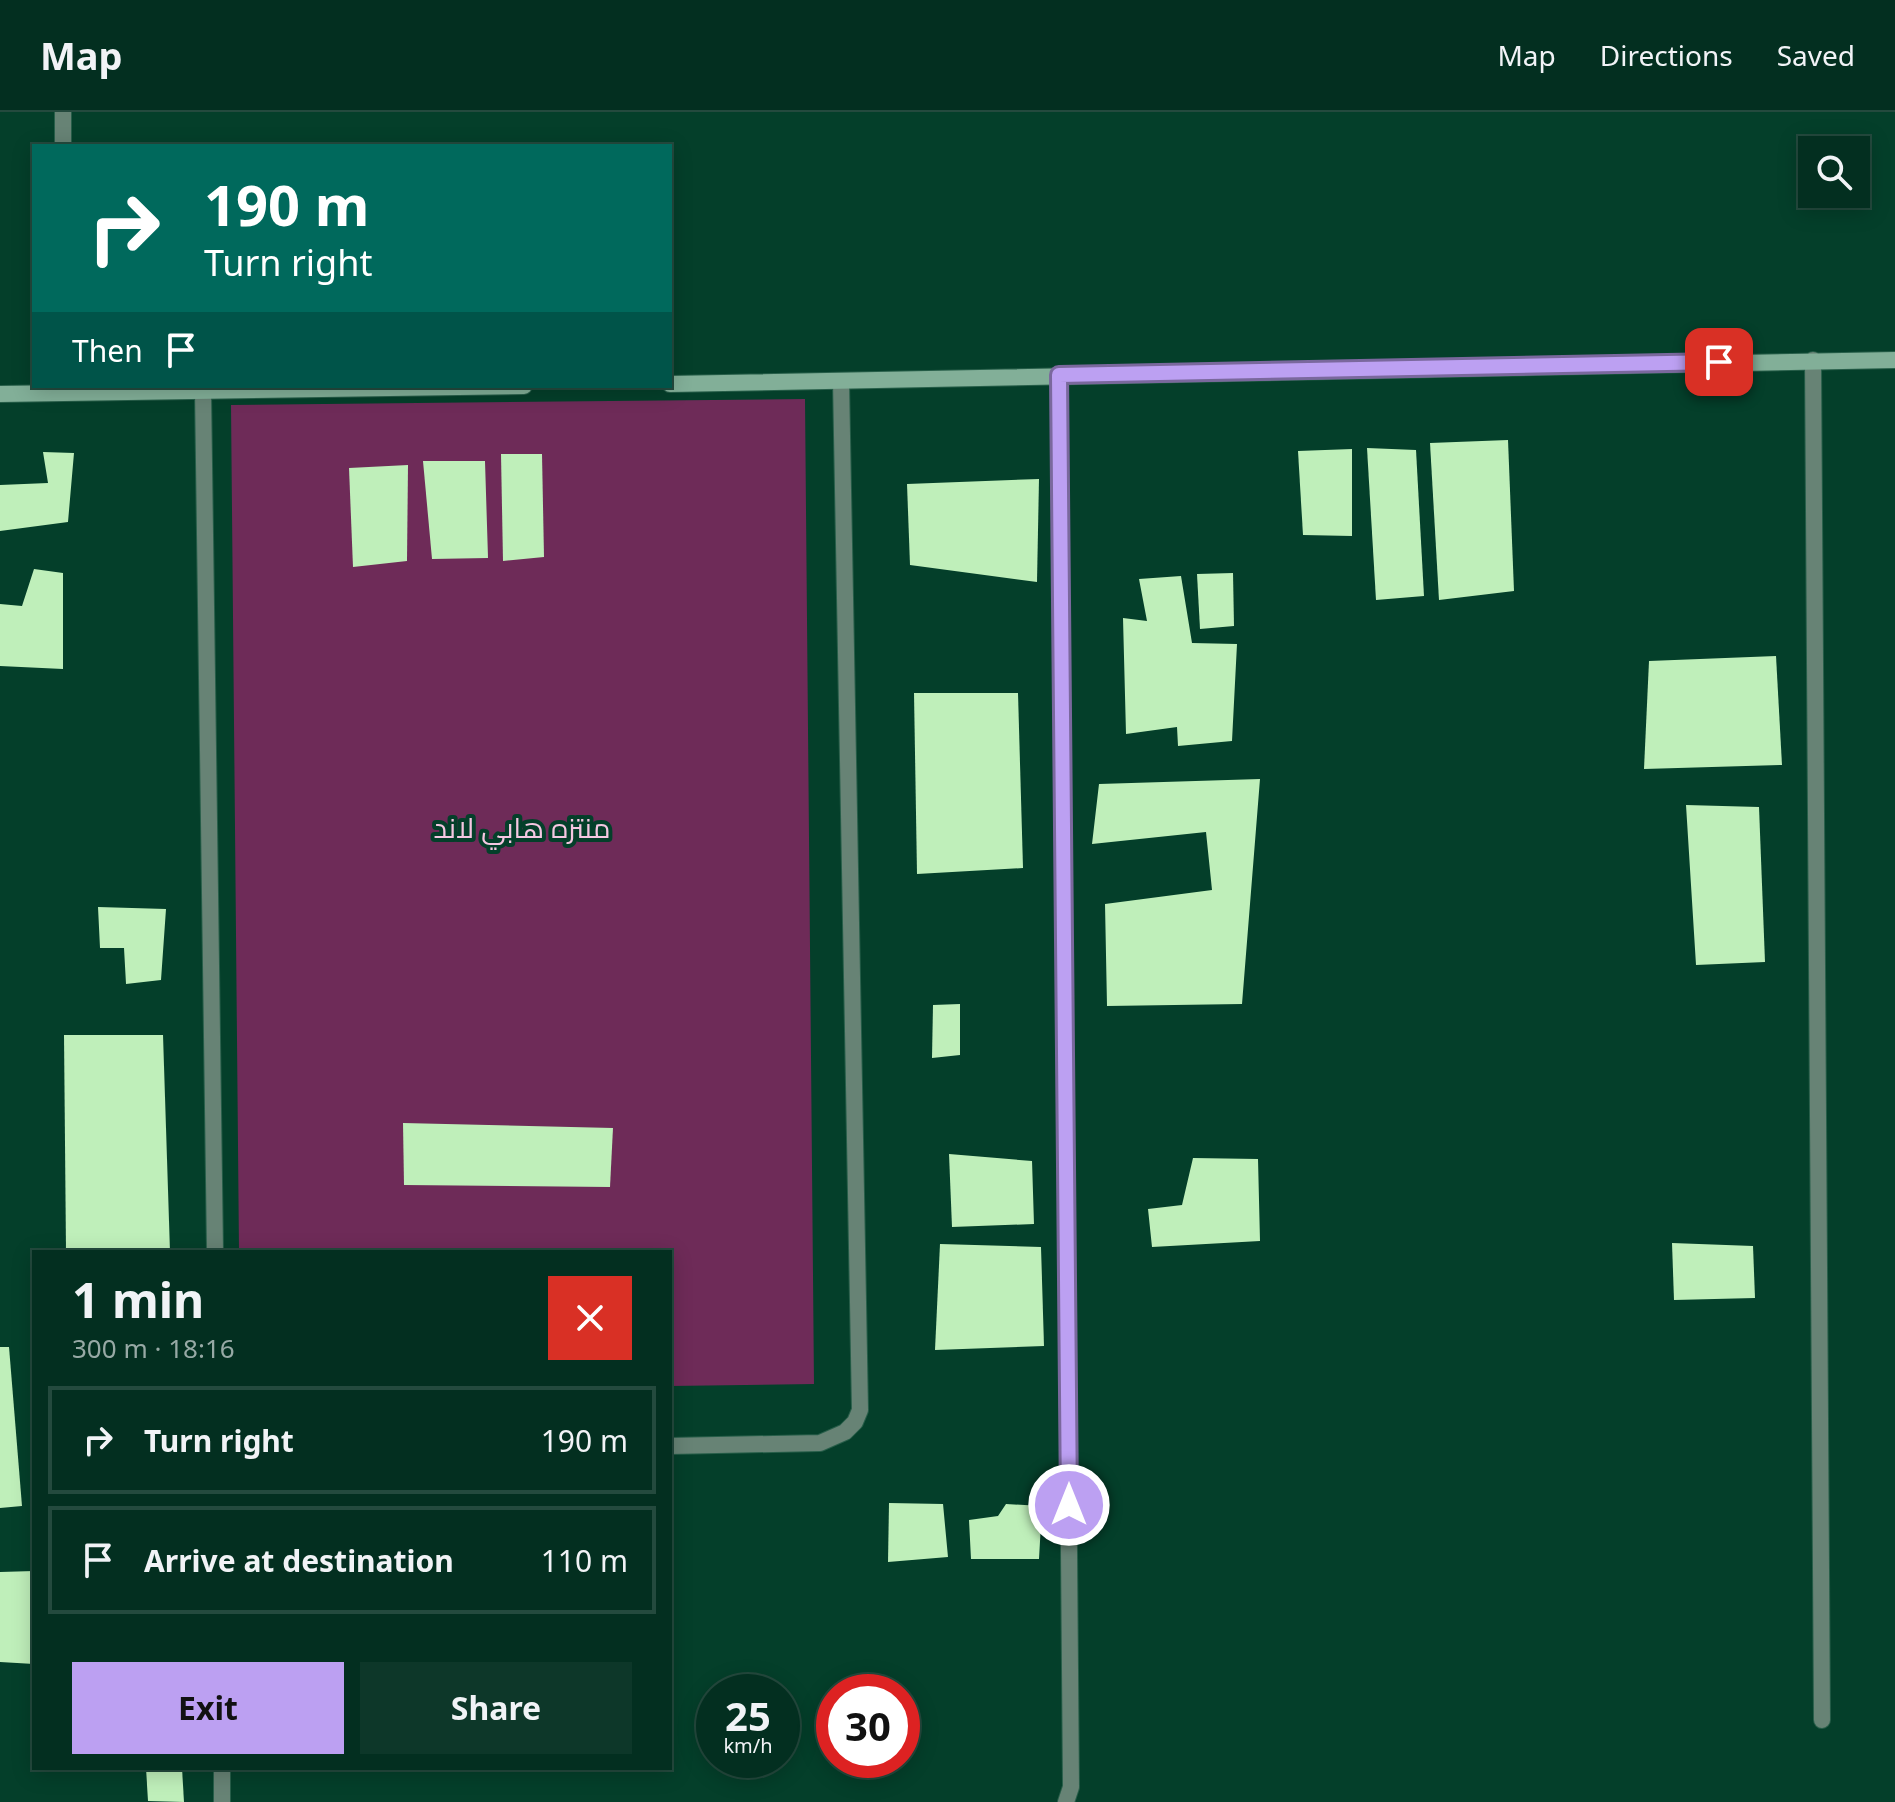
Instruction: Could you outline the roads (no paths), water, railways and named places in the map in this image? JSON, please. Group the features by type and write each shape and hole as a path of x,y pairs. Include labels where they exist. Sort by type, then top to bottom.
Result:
{"main road":[{"path":"672,384 1895,360"},
{"path":"0,394 62,389 203,391 396,388"}],"street":[{"path":"63,112 63,144"},
{"path":"1813,360 1822,1720"},
{"path":"1059,375 1071,1771 1071,1787 1066,1802"},
{"path":"672,1446 820,1443 845,1432 855,1422 860,1410 841,381"},
{"path":"203,391 215,1250"},
{"path":"222,1770 222,1802"}],"park label":[{"name":"منتزه هابي لاند","path":"522,828"}]}
